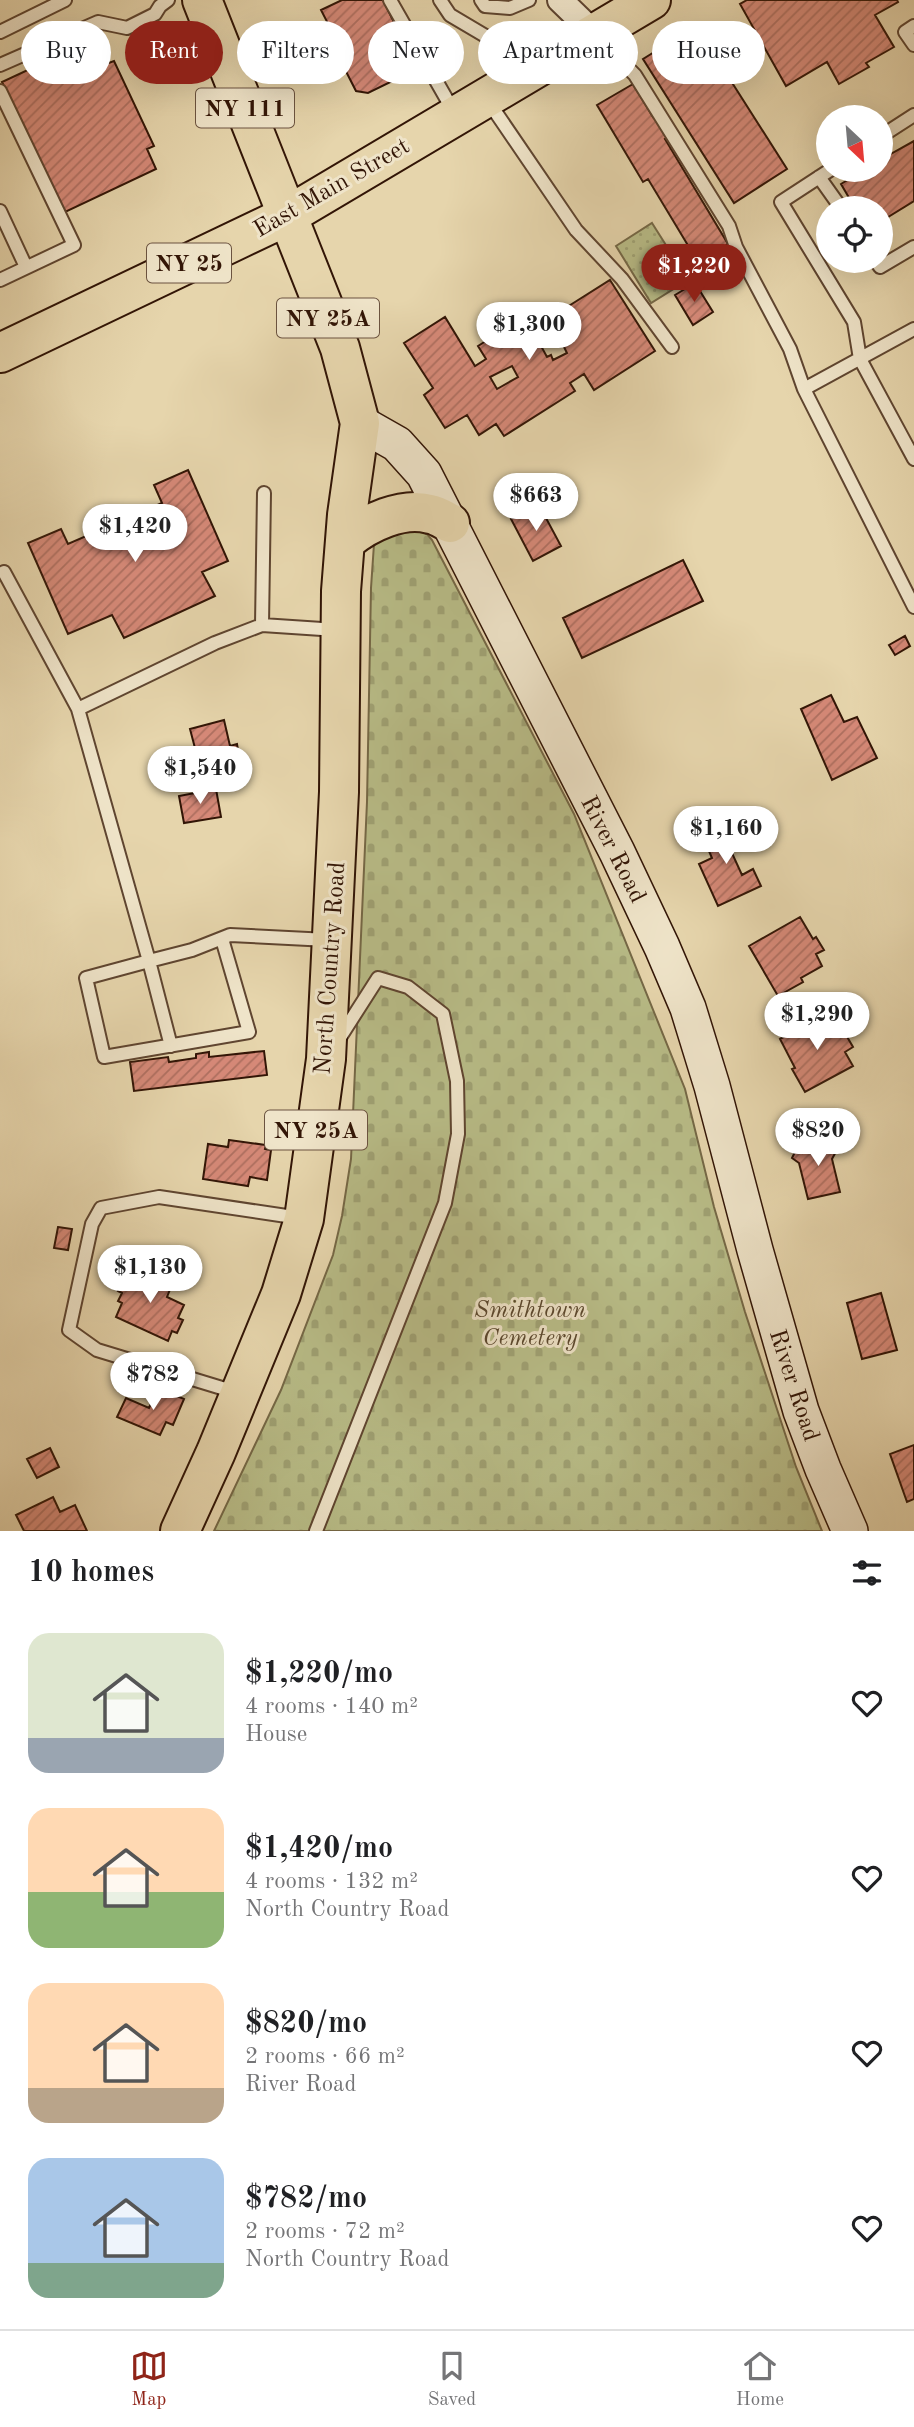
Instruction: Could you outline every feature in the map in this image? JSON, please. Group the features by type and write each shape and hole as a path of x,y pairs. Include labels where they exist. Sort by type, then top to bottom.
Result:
{"main road":[{"name":"NY 111","path":"202,0 286,216"},
{"name":"East Main Street","path":"615,21 651,0"},
{"name":"East Main Street","path":"0,353 286,216 509,84"},
{"name":"NY 25A","path":"286,216 340,348 360,422"},
{"name":"North Country Road","path":"180,1531 281,1294 304,1219 326,1059 339,792 341,591 347,515 360,422"},
{"path":"347,540 357,531 376,522 408,512 431,514 450,523"}],"street":[{"path":"561,0 582,21"},
{"name":"River Road","path":"360,422 397,444 424,474 617,852 662,947 688,1008 712,1086 758,1264 801,1411 850,1531"}],"lane":[{"path":"0,32 65,0"},
{"path":"0,65 99,22 127,28 155,14 168,0"},
{"path":"390,0 471,107 576,230 622,279 672,347"},
{"path":"440,0 450,15 478,32"},
{"path":"481,0 485,6 510,8 530,0"},
{"path":"914,26 905,32 914,45"},
{"path":"638,80 729,226 736,247 790,349 804,389 914,607"},
{"path":"0,90 74,245 0,280"},
{"path":"893,129 914,115"},
{"path":"816,179 781,202 854,322 860,359 914,459"},
{"path":"0,211 26,267"},
{"path":"893,259 914,247"},
{"path":"804,389 914,329"},
{"path":"262,625 264,493"},
{"path":"4,572 78,709 171,1046"},
{"path":"78,709 215,643 262,625 341,631"},
{"path":"222,939 249,1032 104,1057 86,978 192,950 230,935 333,940"},
{"path":"316,1531 444,1203 458,1134 457,1081 443,1014 408,987 378,978 326,1059"},
{"path":"240,1394 97,1350 69,1330 92,1224 101,1208 159,1196 304,1219"}],"green space":[{"path":"652,223 688,280 651,303 616,246"},
{"name":"Smithtown Cemetery","path":"422,528 432,540 574,814 685,1089 714,1207 745,1312 796,1467 822,1531 214,1531 281,1390 333,1255 342,1216 351,1159 367,802 374,544 380,535"}],"building":[{"path":"342,0 383,0 393,21 368,21 368,84 386,84 368,93 356,91 352,84 354,21 327,21 321,10"},
{"path":"747,0 897,0 898,2 875,15 894,47 866,63 869,67 839,84 827,62 786,86 765,49 765,21 750,21 740,4"},
{"path":"652,53 652,73 643,59"},
{"path":"114,61 154,146 147,149 156,169 63,213 2,82 21,73 21,84 111,84 111,62"},
{"path":"633,84 653,117 657,115 670,137 665,139 728,244 698,262 648,179 643,182 597,105"},
{"path":"659,84 733,84 787,169 734,203"},
{"path":"914,141 914,201 893,214 893,196 848,196 841,184 844,182 893,182 893,153"},
{"path":"610,280 655,351 594,390 584,374 570,383 575,391 504,436 496,424 479,435 467,415 445,428 424,395 433,388 404,343 445,317 475,366 486,359 478,346 524,317 533,331 557,316 556,314","holes":["559,337 567,353 553,360 551,355 547,357 541,346","512,366 518,377 497,389 490,377"]},
{"path":"695,283 713,312 693,325 675,295"},
{"path":"188,470 228,561 202,572 215,596 124,638 112,615 68,634 28,543 61,529 68,544 162,503 154,485"},
{"path":"539,505 561,546 533,561 511,519"},
{"path":"683,560 703,601 582,658 563,618"},
{"path":"905,636 910,646 895,655 889,645"},
{"path":"831,695 844,722 857,717 877,758 832,780 801,709"},
{"path":"224,720 230,746 237,744 239,756 233,757 237,776 203,784 198,764 193,765 191,753 196,752 190,729"},
{"path":"216,789 221,817 184,823 179,796"},
{"path":"733,821 744,845 731,851 742,875 753,869 761,886 718,906 699,864 712,858 702,835"},
{"path":"800,917 813,939 816,937 824,950 816,954 822,966 801,978 803,982 778,996 749,946"},
{"path":"827,1013 841,1037 846,1035 853,1047 845,1052 853,1066 805,1092 780,1039"},
{"path":"264,1051 267,1075 134,1091 130,1062 168,1057 169,1062 196,1058 196,1054 209,1052 209,1057"},
{"path":"812,1134 838,1148 832,1159 840,1192 808,1199 799,1163 792,1158 796,1150 802,1153"},
{"path":"229,1140 266,1145 265,1149 271,1150 267,1180 250,1177 248,1186 203,1179 208,1144 228,1147"},
{"path":"58,1227 72,1229 68,1250 54,1248"},
{"path":"138,1266 173,1282 167,1297 184,1305 178,1318 183,1320 177,1333 172,1331 168,1341 116,1317 122,1303 118,1301 122,1293 118,1291 122,1284 128,1287"},
{"path":"881,1293 897,1350 862,1359 847,1303"},
{"path":"158,1388 184,1399 173,1425 166,1422 160,1435 117,1417 126,1398 149,1408"},
{"path":"914,1445 914,1499 907,1502 890,1454"},
{"path":"50,1448 59,1467 37,1478 27,1459"},
{"path":"53,1497 60,1512 75,1505 87,1531 24,1531 16,1515"}]}
